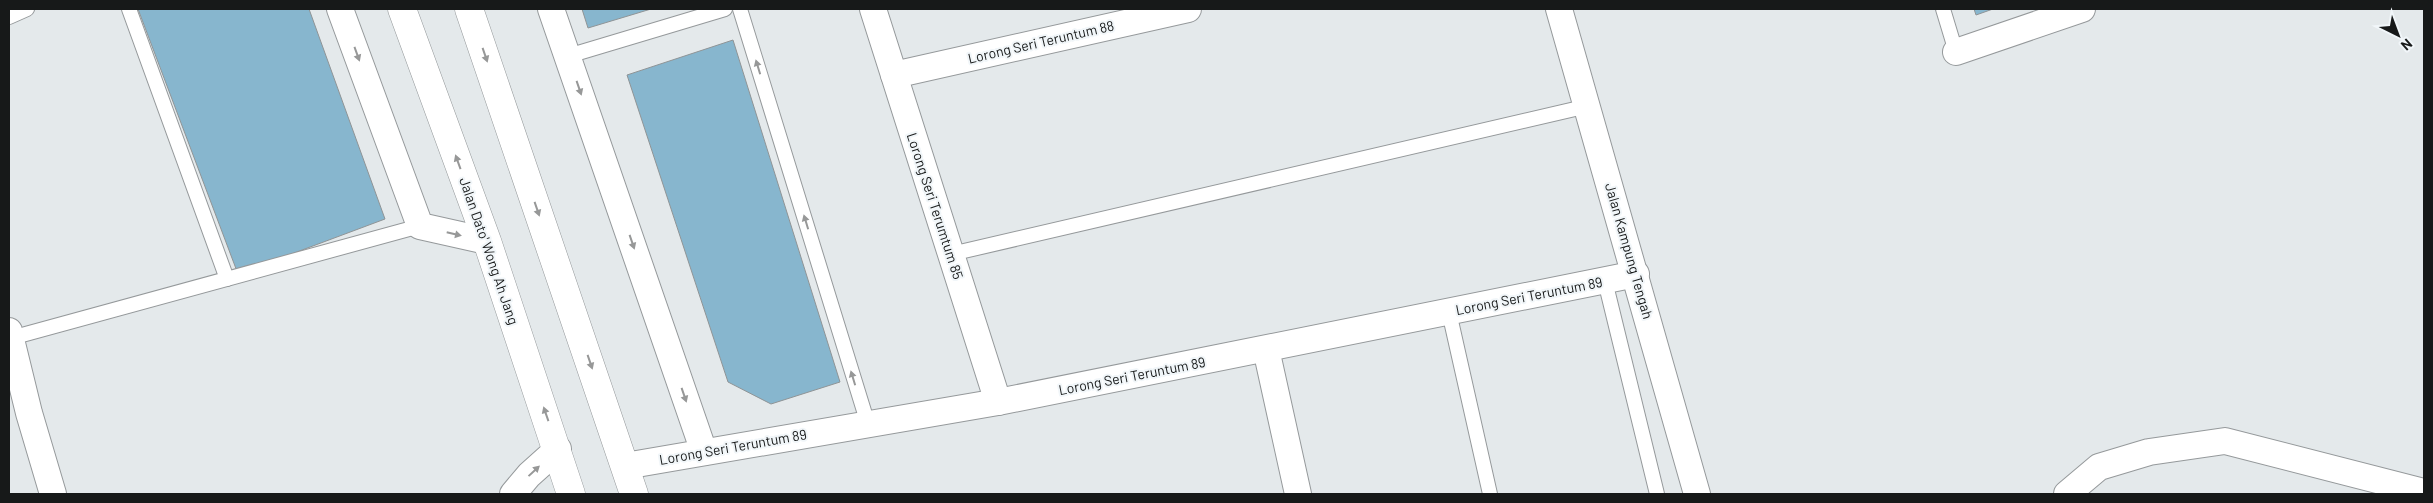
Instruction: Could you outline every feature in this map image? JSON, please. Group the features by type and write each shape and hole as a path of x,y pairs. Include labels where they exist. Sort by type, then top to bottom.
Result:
{"main road":[{"name":"Jalan Dato' Wong Ah Jang","path":"402,9 487,242 558,450 571,494"},
{"path":"469,9 634,494"}],"street":[{"path":"340,9 420,226 487,242"},
{"path":"551,9 704,452"},
{"name":"Lorong Seri Terumtum 85","path":"873,9 998,402"},
{"name":"Lorong Seri Teruntum 88","path":"894,75 1188,9"},
{"name":"Jalan Kampung Tengah","path":"1560,9 1698,494"},
{"path":"1956,52 2082,9"},
{"name":"Lorong Seri Teruntum 89","path":"625,466 998,402 1636,274"},
{"path":"10,334 19,415 54,494"},
{"path":"1266,349 1298,494"},
{"path":"2067,494 2099,467 2149,452 2225,441 2424,492"},
{"path":"513,494 529,475 558,450"}],"lane":[{"path":"9,17 28,9"},
{"path":"129,9 227,278"},
{"path":"568,56 725,9"},
{"path":"740,9 868,424"},
{"path":"1943,9 1956,52"},
{"path":"951,254 1588,106"},
{"path":"10,334 420,226"},
{"path":"1604,281 1657,494"},
{"path":"1449,312 1490,494"}],"building":[{"path":"138,9 309,9 385,219 238,274"},
{"path":"582,9 651,9 588,28"},
{"path":"1974,9 1993,9 1976,15"},
{"path":"733,40 840,382 771,404 728,382 627,75"}]}
